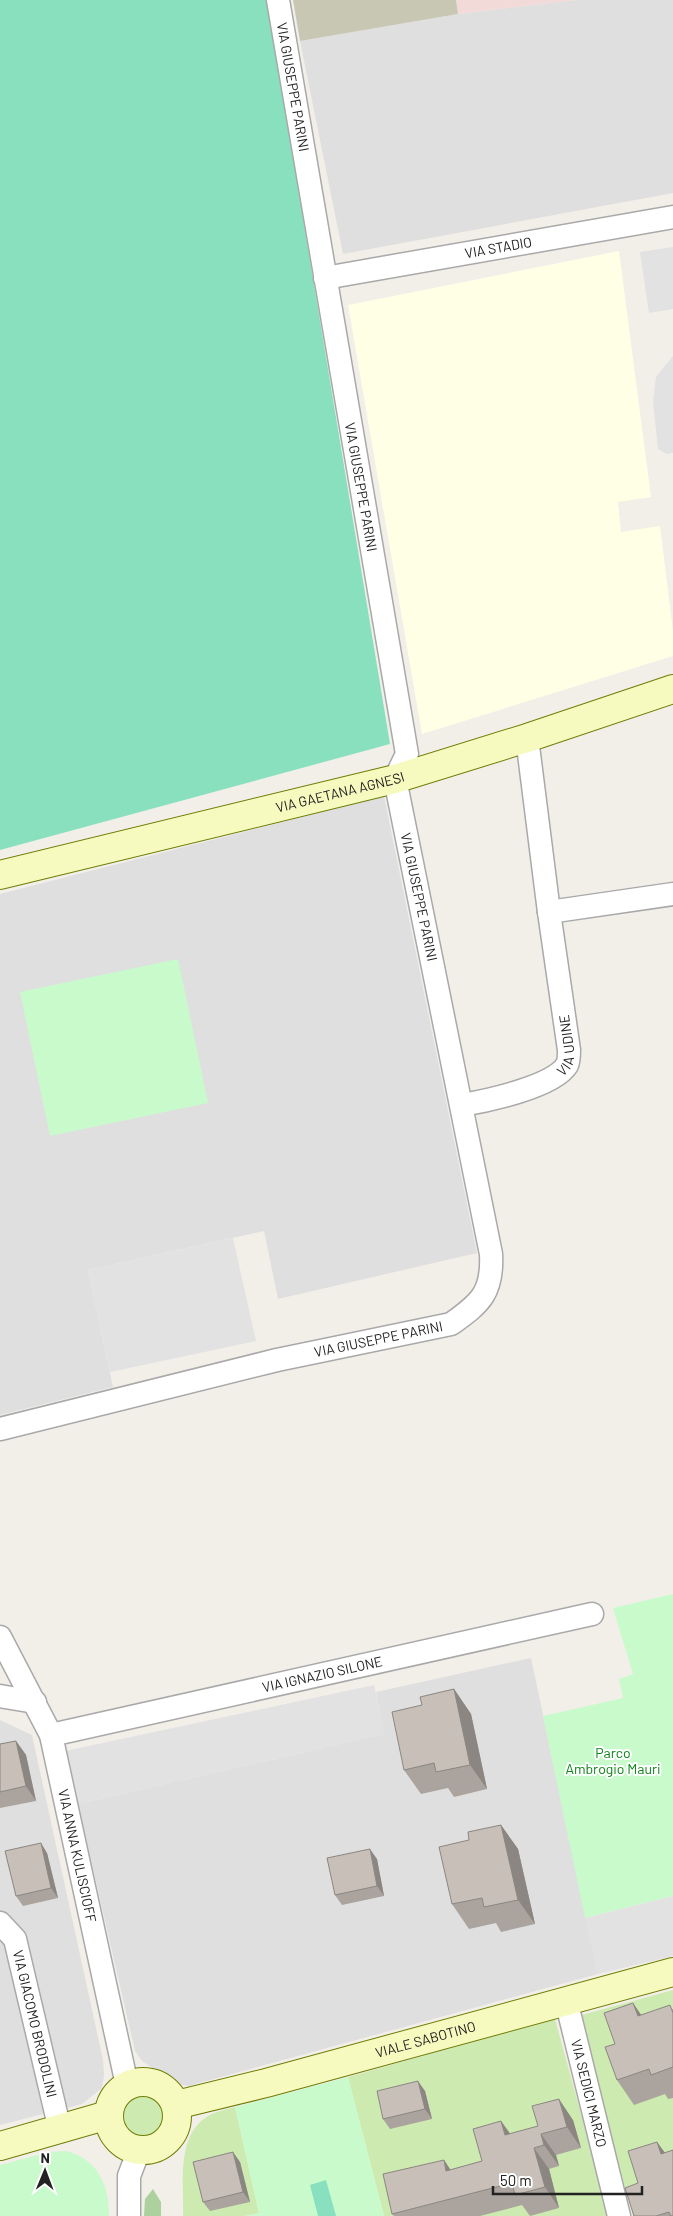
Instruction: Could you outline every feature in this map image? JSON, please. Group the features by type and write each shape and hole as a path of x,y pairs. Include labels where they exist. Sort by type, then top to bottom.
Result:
{"street":[{"name":"VIA GIUSEPPE PARINI","path":"0,1430 277,1360 451,1324 472,1309 484,1296 492,1275 491,1254 462,1105 395,780 408,754 278,0"},
{"name":"VIA STADIO","path":"325,278 673,217"},
{"name":"VIA GAETANA AGNESI","path":"0,874 395,780 673,689"},
{"name":"VIA UDINE","path":"462,1105 511,1096 556,1075 567,1064 569,1050 527,738"},
{"path":"549,912 673,894"},
{"name":"VIA IGNAZIO SILONE","path":"51,1735 592,1614"},
{"name":"VIA ANNA KULISCIOFF","path":"0,1637 51,1735 127,2085"},
{"path":"0,1696 35,1702"},
{"name":"VIA GIACOMO BRODOLINI","path":"0,1923 15,1939 60,2130"},
{"name":"VIALE SABOTINO","path":"176,2105 276,2080 673,1972"},
{"name":"VIA SEDICI MARZO","path":"566,2000 619,2216"},
{"path":"139,2081 152,2082 162,2087 171,2095 176,2105 178,2116 176,2128 170,2138 161,2146 150,2150 139,2150 126,2146 117,2139 110,2128 108,2116 114,2098 127,2085 139,2081"},
{"path":"0,2146 108,2116"},
{"path":"129,2216 129,2176 139,2150"}],"shaded area":[{"path":"293,0 456,0 458,14 300,41"},
{"path":"456,0 576,0 458,14"},
{"path":"576,0 673,0 673,193 343,254 300,41 458,14"},
{"path":"673,247 673,309 649,313 640,252"},
{"path":"619,251 651,497 618,502 621,532 660,526 673,631 673,656 422,734 348,305"},
{"path":"673,356 673,453 667,454 658,449 653,402 656,377"},
{"path":"384,796 477,1253 278,1299 264,1231 88,1270 113,1387 0,1415 0,894"},
{"path":"233,1238 256,1341 110,1372 88,1270"},
{"path":"531,1658 598,1974 188,2086 174,2083 141,2060 135,2051 78,1804 384,1734 376,1692"},
{"path":"374,1685 385,1734 78,1804 65,1751"},
{"path":"0,1720 32,1735 103,2060 104,2075 102,2088 82,2104 0,2125"},
{"path":"673,1896 673,1956 598,1974 585,1918"}],"green space":[{"path":"0,0 267,0 390,744 0,850"},
{"path":"178,959 208,1103 50,1136 20,992"},
{"name":"Parco Ambrogio Mauri","path":"673,1594 673,1896 585,1918 543,1716 623,1698 619,1679 633,1674 613,1608"},
{"path":"673,1990 673,2216 633,2216 578,2016"},
{"path":"555,2019 609,2216 384,2216 348,2077"},
{"path":"348,2077 384,2216 245,2216 259,2213 235,2107"},
{"path":"143,2091 152,2093 163,2102 168,2116 166,2125 157,2136 143,2141 134,2139 123,2130 118,2116 120,2107 129,2096"},
{"path":"235,2107 259,2213 245,2216 183,2216 183,2166 188,2142 193,2131 208,2116"},
{"path":"66,2151 86,2160 100,2175 107,2194 109,2216 0,2216 0,2165 49,2152"},
{"path":"326,2180 336,2216 318,2216 310,2185"},
{"path":"153,2189 161,2202 161,2216 144,2216 145,2199"}],"building":[{"path":"454,1689 470,1765 436,1772 434,1763 404,1770 392,1712 422,1705 420,1697"},
{"path":"16,1741 26,1786 0,1792 0,1744"},
{"path":"501,1825 518,1900 484,1907 482,1898 452,1904 439,1847 469,1840 468,1832"},
{"path":"41,1843 51,1888 16,1896 5,1851"},
{"path":"370,1849 377,1886 335,1895 327,1858"},
{"path":"633,2003 638,2016 670,2005 673,2013 673,2067 651,2075 649,2069 617,2080 605,2047 615,2044 604,2013"},
{"path":"418,2081 425,2109 383,2119 377,2091"},
{"path":"559,2099 567,2127 541,2134 544,2145 534,2148 545,2187 515,2195 512,2183 392,2214 383,2174 444,2160 446,2171 482,2161 473,2129 501,2121 505,2135 538,2126 532,2106"},
{"path":"657,2142 661,2154 673,2150 673,2216 669,2212 656,2216 634,2216 625,2188 638,2183 628,2151"},
{"path":"233,2152 243,2192 203,2202 193,2162"}]}
